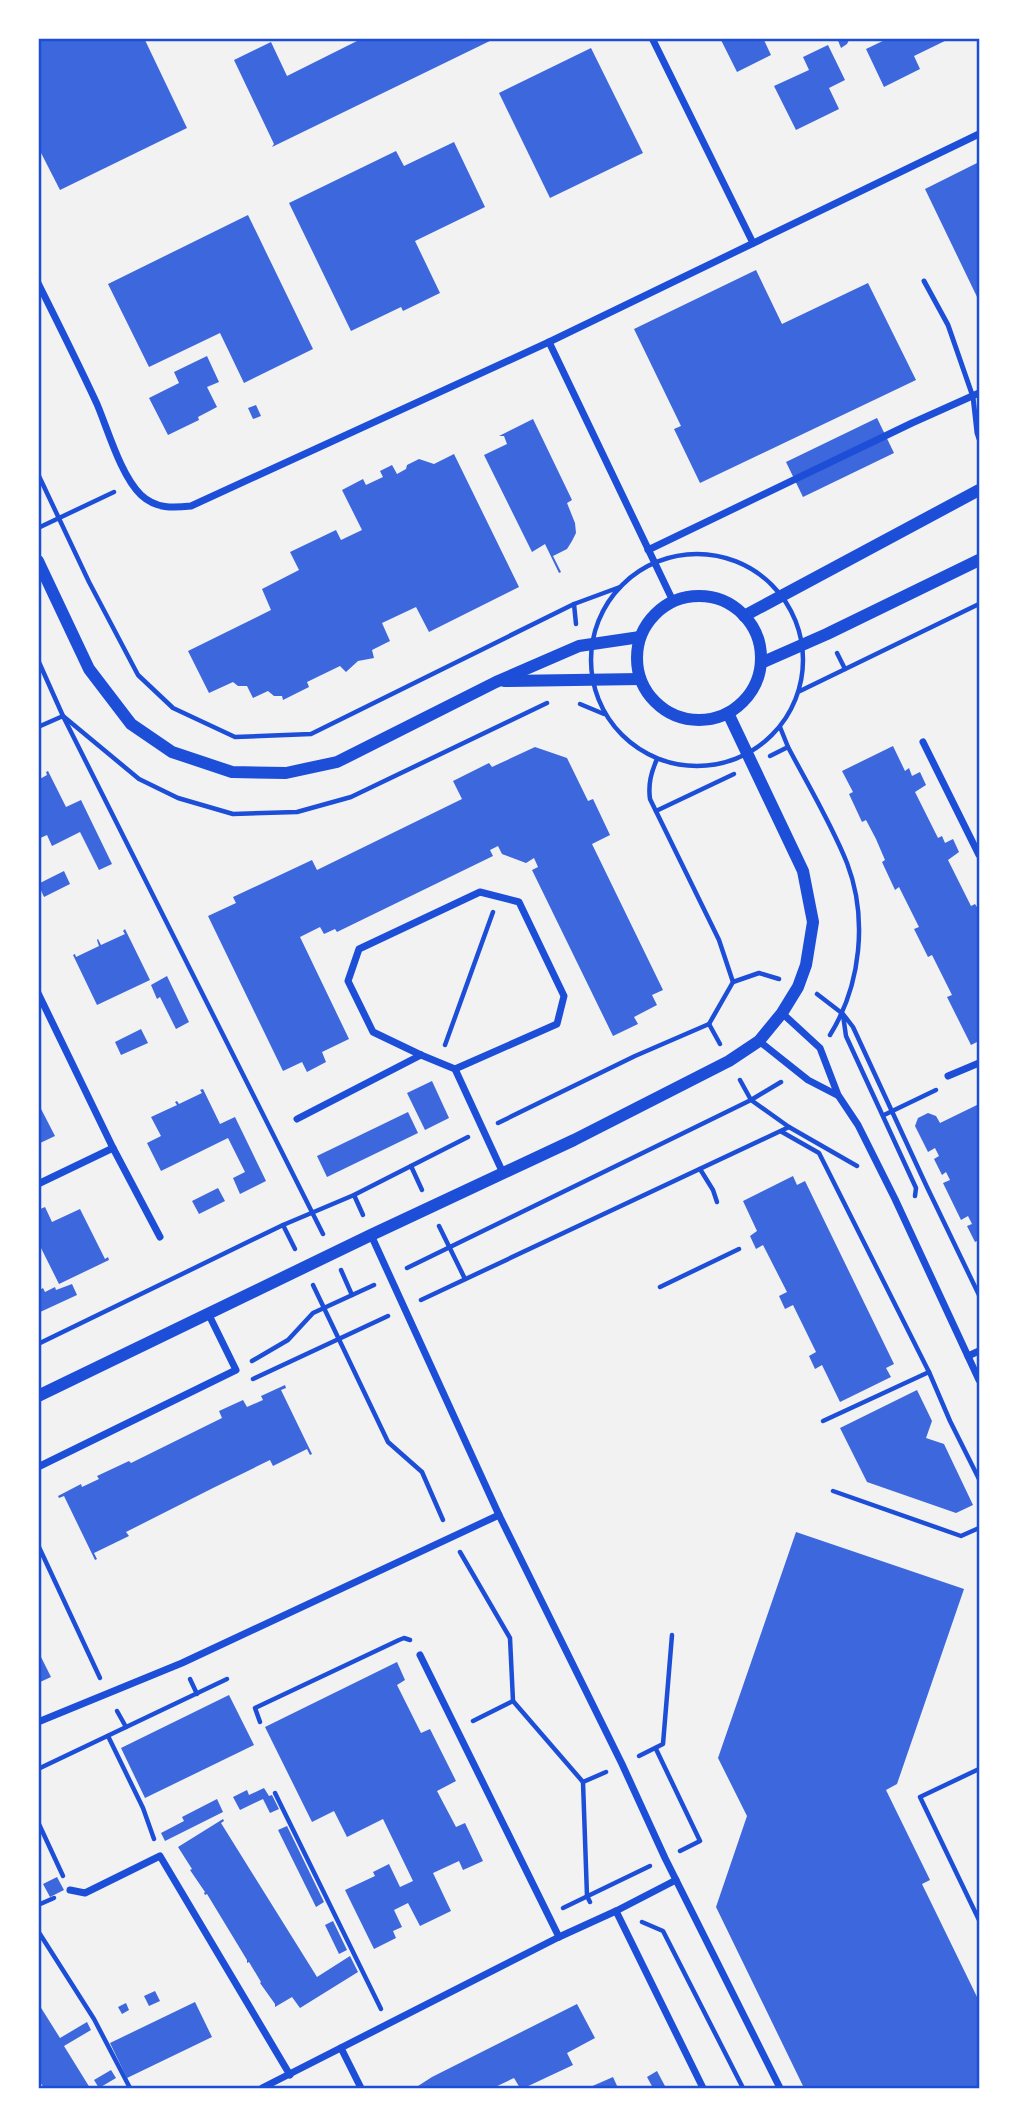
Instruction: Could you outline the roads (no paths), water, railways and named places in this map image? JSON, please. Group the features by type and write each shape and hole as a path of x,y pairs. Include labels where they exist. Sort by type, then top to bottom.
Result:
{"street":[{"path":"652,38 753,243"},
{"path":"38,283 97,405 131,484 143,497 157,506 191,506 549,342 979,134"},
{"path":"549,342 673,601"},
{"path":"649,550 976,395"},
{"path":"744,616 979,490"},
{"path":"761,663 827,635 979,560"},
{"path":"38,561 89,669 131,724 172,752 232,772 286,773 337,762 496,682 579,646 640,637"},
{"path":"692,596 711,597 729,604 744,616 754,630 760,646 761,663 758,678 741,704 729,713 712,719 694,720 676,716 661,708 648,695 640,680 636,658 640,637 659,610 673,601 692,596"},
{"path":"496,682 640,680"},
{"path":"38,1396 574,1140 729,1061 759,1041 782,1013 798,987 806,965 813,922 803,872 729,713"},
{"path":"923,742 979,855"},
{"path":"455,1069 557,1024 564,996 519,902 480,892 359,949 348,981 373,1032 455,1069 503,1173"},
{"path":"38,993 113,1148 160,1237"},
{"path":"782,1013 820,1048 838,1095 858,1125 913,1236 979,1380"},
{"path":"759,1041 808,1080 838,1095"},
{"path":"297,1119 421,1055"},
{"path":"948,1076 979,1063"},
{"path":"38,1184 113,1148"},
{"path":"371,1235 499,1516 780,2088"},
{"path":"38,1467 236,1370 208,1313"},
{"path":"968,1356 979,1351"},
{"path":"38,1722 182,1663 499,1516"},
{"path":"420,1655 559,1937"},
{"path":"70,1890 85,1893 160,1856 290,2075"},
{"path":"262,2088 676,1880"},
{"path":"616,1911 703,2088"},
{"path":"341,2048 361,2088"}],"lane":[{"path":"924,281 948,325 976,395 979,439"}]}
